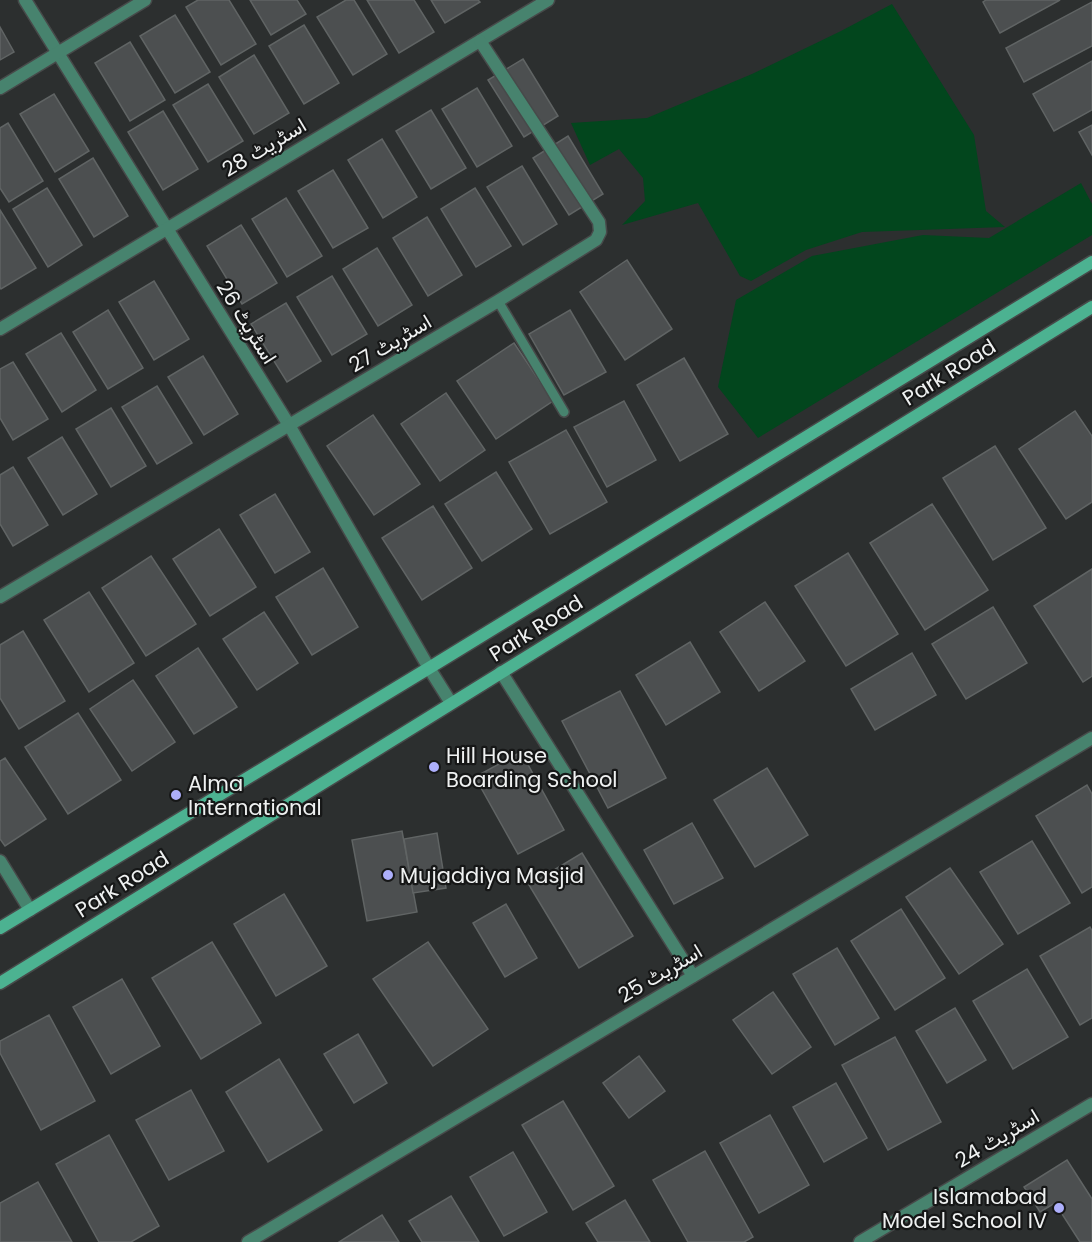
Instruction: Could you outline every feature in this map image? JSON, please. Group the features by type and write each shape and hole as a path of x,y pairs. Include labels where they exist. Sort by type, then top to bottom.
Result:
{"street":[{"name":"اسٹریٹ 26","path":"25,0 289,425 429,669 451,703"},
{"path":"0,88 145,0"},
{"name":"اسٹریٹ 28","path":"0,329 548,0"},
{"name":"اسٹریٹ 27","path":"0,597 498,301 596,240 600,232 599,222 480,41"},
{"name":"Park Road","path":"0,928 429,669 1092,262"},
{"name":"Park Road","path":"0,983 1092,307"},
{"path":"501,672 693,976"},
{"name":"اسٹریٹ 25","path":"248,1242 1092,738"},
{"path":"0,861 30,910"},
{"name":"اسٹریٹ 24","path":"860,1242 1092,1104"}],"lane":[{"path":"498,301 564,412"}],"green space":[{"path":"892,4 974,135 986,211 1005,227 862,232 806,250 751,281 740,276 698,203 622,225 645,201 643,178 619,149 590,165 571,123 647,118 752,74"},
{"path":"1081,183 1092,204 1092,235 758,438 718,387 736,300 812,256 923,235 989,238"}],"building":[{"path":"198,0 229,0 256,44 221,65 186,7"},
{"path":"250,0 297,0 306,14 271,35"},
{"path":"346,0 354,0 387,54 353,75 317,17"},
{"path":"367,0 414,0 434,32 399,53"},
{"path":"431,0 478,0 480,2 445,23"},
{"path":"986,0 1060,0 1000,33 983,2"},
{"path":"1092,2 1092,46 1024,82 1006,48"},
{"path":"175,15 210,72 175,93 140,36"},
{"path":"304,25 339,83 304,104 269,46"},
{"path":"0,27 14,52 0,60"},
{"path":"130,42 165,100 130,121 95,63"},
{"path":"254,55 289,113 254,134 219,77"},
{"path":"523,59 558,116 524,137 488,80"},
{"path":"1092,61 1092,110 1054,131 1033,94"},
{"path":"208,84 243,141 208,162 173,105"},
{"path":"477,88 512,146 477,167 442,109"},
{"path":"54,94 89,151 55,172 20,114"},
{"path":"431,110 466,168 431,189 396,131"},
{"path":"163,111 198,169 163,190 128,132"},
{"path":"8,123 43,181 9,202 0,188 0,128"},
{"path":"1092,125 1092,155 1079,132"},
{"path":"568,136 603,194 569,215 533,158"},
{"path":"382,139 417,197 383,218 348,160"},
{"path":"93,158 128,216 94,237 59,179"},
{"path":"522,166 557,224 523,245 487,187"},
{"path":"333,170 368,228 333,248 298,191"},
{"path":"47,188 82,245 48,267 13,209"},
{"path":"475,188 511,246 476,267 441,209"},
{"path":"286,198 322,256 287,277 252,219"},
{"path":"0,210 36,268 1,289 0,287"},
{"path":"427,217 462,275 428,296 393,238"},
{"path":"241,225 277,283 242,304 207,246"},
{"path":"377,248 412,305 378,326 343,269"},
{"path":"627,260 672,329 625,360 580,292"},
{"path":"332,276 367,334 332,355 297,297"},
{"path":"154,281 189,339 154,360 119,302"},
{"path":"286,303 321,361 287,382 251,324"},
{"path":"108,310 143,368 108,389 73,332"},
{"path":"570,310 606,372 564,395 529,334"},
{"path":"61,333 96,390 62,412 26,354"},
{"path":"514,343 553,401 496,439 457,381"},
{"path":"203,356 238,414 204,435 168,377"},
{"path":"684,358 728,434 680,461 637,385"},
{"path":"13,362 48,419 13,440 0,418 0,369"},
{"path":"157,386 192,443 157,464 122,407"},
{"path":"446,393 485,450 440,481 401,424"},
{"path":"624,401 656,460 607,487 574,427"},
{"path":"111,408 146,466 111,487 76,429"},
{"path":"1075,411 1092,436 1092,502 1066,519 1019,449"},
{"path":"373,415 420,484 374,515 327,446"},
{"path":"566,430 607,502 550,534 509,462"},
{"path":"62,437 97,494 63,515 28,458"},
{"path":"995,446 1046,528 993,560 943,478"},
{"path":"13,467 48,525 13,546 0,524 0,475"},
{"path":"496,472 532,529 482,561 445,504"},
{"path":"275,494 310,552 275,573 240,515"},
{"path":"932,504 988,590 925,630 870,543"},
{"path":"433,506 472,568 422,600 382,538"},
{"path":"219,529 256,587 210,616 173,559"},
{"path":"848,553 898,634 846,666 795,586"},
{"path":"151,556 196,624 146,656 102,588"},
{"path":"323,568 358,627 312,655 276,597"},
{"path":"1092,569 1092,676 1083,682 1034,606"},
{"path":"89,592 134,663 89,692 44,620"},
{"path":"765,602 805,661 759,691 720,632"},
{"path":"993,607 1027,663 966,699 932,644"},
{"path":"264,612 298,663 257,690 223,639"},
{"path":"23,631 65,701 19,729 0,698 0,645"},
{"path":"690,642 720,692 666,725 636,675"},
{"path":"198,648 237,707 194,734 156,676"},
{"path":"912,653 936,695 875,730 851,689"},
{"path":"133,680 175,742 132,771 90,709"},
{"path":"620,691 666,778 608,808 562,721"},
{"path":"78,713 121,780 68,814 25,747"},
{"path":"521,752 564,830 518,854 475,777"},
{"path":"5,758 46,819 5,846 0,839 0,761"},
{"path":"767,768 808,835 755,867 714,800"},
{"path":"1087,785 1092,794 1092,887 1082,893 1036,816"},
{"path":"692,823 723,878 674,904 644,850"},
{"path":"402,831 417,912 367,921 352,840"},
{"path":"437,833 446,888 413,893 404,839"},
{"path":"1032,841 1070,903 1018,934 980,872"},
{"path":"582,853 633,936 579,968 529,885"},
{"path":"950,868 1003,944 959,974 906,897"},
{"path":"284,894 327,966 276,996 234,924"},
{"path":"506,904 537,958 505,977 473,923"},
{"path":"901,909 945,978 895,1010 851,941"},
{"path":"1090,927 1092,931 1092,1018 1080,1025 1040,956"},
{"path":"212,942 261,1023 201,1059 152,978"},
{"path":"428,942 488,1029 433,1066 373,979"},
{"path":"837,948 879,1018 835,1045 793,974"},
{"path":"1027,969 1068,1037 1013,1069 973,1001"},
{"path":"122,979 160,1046 111,1074 73,1007"},
{"path":"773,992 811,1047 772,1074 733,1020"},
{"path":"955,1008 986,1060 947,1083 916,1031"},
{"path":"49,1015 95,1101 41,1130 0,1053 0,1041"},
{"path":"358,1034 387,1083 354,1103 324,1054"},
{"path":"895,1037 941,1122 888,1150 842,1065"},
{"path":"639,1056 665,1091 629,1118 603,1083"},
{"path":"279,1059 322,1130 268,1162 226,1092"},
{"path":"836,1083 867,1138 824,1162 793,1107"},
{"path":"191,1090 224,1151 169,1180 136,1120"},
{"path":"563,1101 614,1186 573,1210 522,1125"},
{"path":"770,1115 809,1185 759,1213 720,1143"},
{"path":"109,1135 159,1226 131,1242 99,1242 56,1164"},
{"path":"705,1151 753,1237 744,1242 688,1242 653,1180"},
{"path":"513,1152 547,1212 504,1236 470,1177"},
{"path":"1067,1160 1092,1199 1092,1242 1080,1242 1055,1203 1040,1212 1024,1187"},
{"path":"38,1182 72,1242 0,1242 0,1203"},
{"path":"451,1196 479,1242 422,1242 409,1221"},
{"path":"625,1200 650,1242 598,1242 586,1223"},
{"path":"382,1215 399,1242 339,1242"}],"place":[{"name":"Hill House Boarding School","path":"434,767"},
{"name":"Alma International","path":"176,795"},
{"name":"Mujaddiya Masjid","path":"388,875"},
{"name":"Islamabad Model School IV","path":"1059,1208"}]}
